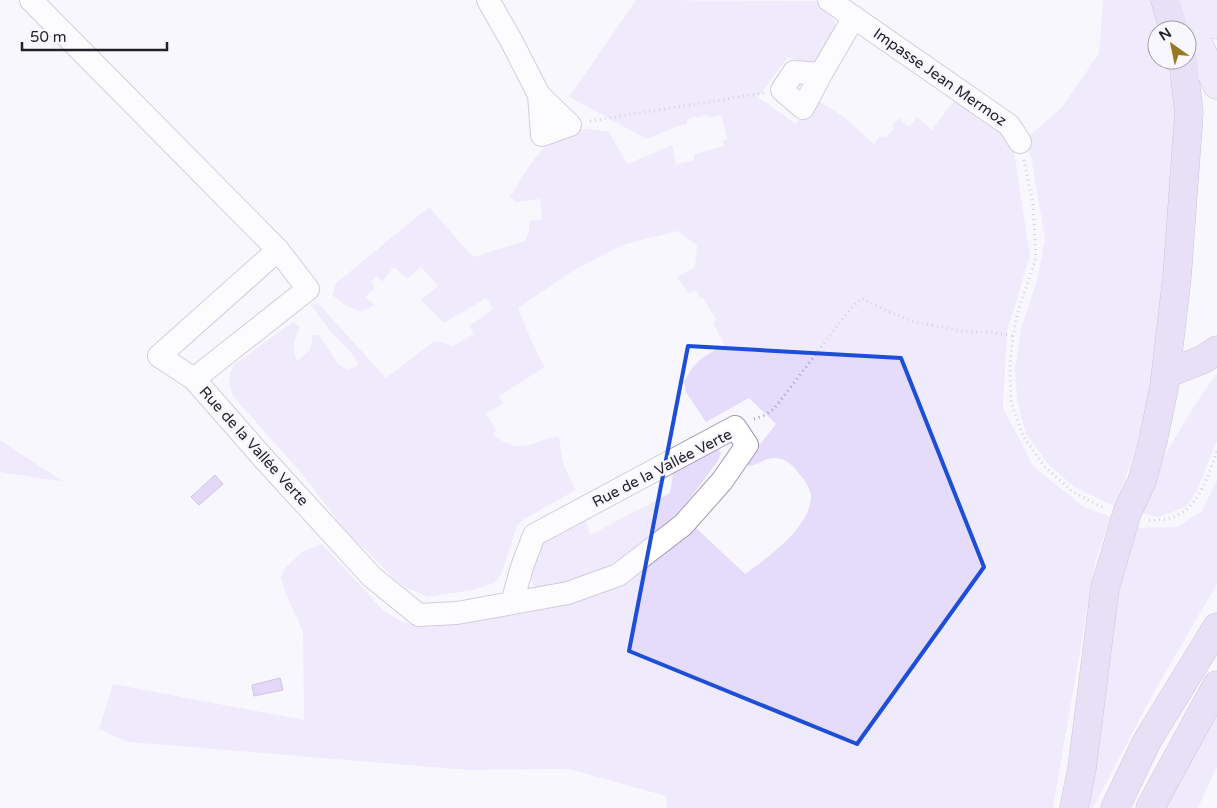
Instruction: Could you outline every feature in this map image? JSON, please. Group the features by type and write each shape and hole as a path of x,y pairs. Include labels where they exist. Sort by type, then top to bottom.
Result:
{"highway":[{"path":"1165,0 1171,20"},
{"path":"1074,808 1082,768 1105,588 1127,513 1142,481 1153,441 1166,374 1190,112 1184,70"},
{"path":"1166,374 1204,359 1217,350"},
{"path":"1116,808 1147,741 1217,627"},
{"path":"1150,808 1217,685"}],"main road":[{"path":"1179,0 1217,85"},
{"path":"1208,0 1217,25"}],"street":[{"name":"Rue de la Vallée Verte","path":"30,0 278,250 308,289 194,379"},
{"path":"488,0 539,95 542,135 570,125"},
{"name":"Impasse Jean Mermoz","path":"829,0 1009,125 1020,142"},
{"path":"782,90 794,72 821,74 854,17"},
{"name":"Rue de la Vallée Verte","path":"278,250 158,356 194,379 372,577 419,614 457,613 568,593 618,575 683,525 722,481 746,444 735,427 534,535 522,567 512,603"}],"path":[{"path":"570,125 782,90"},
{"path":"1020,142 1033,205 1036,258 1017,315 1013,336 1010,365 1011,402 1023,436 1045,467 1073,492 1108,510"},
{"path":"735,427 765,415 774,408 847,313 861,298 912,321 966,332 990,332 1013,336"},
{"path":"1147,520 1164,521 1181,514 1195,501 1205,484 1217,451"}],"highlighted area":[{"path":"688,346 901,358 984,567 857,744 629,651"}],"shaded area":[{"path":"636,0 814,1 831,14 836,26 819,63 811,68 788,57 758,97 796,124 814,98 844,117 874,144 880,136 886,137 894,128 892,126 899,118 909,127 917,117 932,130 955,99 1008,133 1014,151 1030,256 1007,332 1003,408 1034,467 1084,507 1111,517 1096,559 1053,808 667,808 666,796 569,769 468,770 128,742 99,729 113,684 304,720 303,632 285,592 281,577 286,567 303,551 322,544 383,610 402,622 430,627 521,614 618,585 659,558 693,525 745,574 775,551 795,531 809,509 811,497 805,481 793,466 779,458 770,458 749,466 746,462 776,424 749,398 706,422 686,392 684,382 696,364 705,356 724,345 713,322 716,320 703,298 701,299 696,290 689,294 677,277 695,267 697,245 677,231 622,245 571,272 518,308 534,347 545,367 499,396 503,404 486,413 496,430 493,435 512,445 519,446 526,446 558,436 565,467 576,490 524,519 517,526 501,575 494,583 473,590 428,597 406,588 350,537 302,474 233,396 230,387 229,380 235,364 293,322 300,327 294,344 297,361 310,350 313,335 319,335 338,364 348,370 358,365 354,356 330,331 311,305 318,303 386,378 434,341 453,346 474,334 469,326 493,309 486,298 444,323 421,300 438,286 421,267 407,279 394,267 382,282 377,276 371,282 375,288 365,297 375,305 361,312 345,305 332,295 336,283 429,207 473,257 525,241 529,231 529,221 542,219 540,199 516,202 510,197 539,153 559,137 586,129 609,132 627,164 672,145 676,164 694,160 694,154 724,146 723,140 727,139 721,115 709,118 708,115 697,118 695,116 687,120 687,124 647,139 569,97"},
{"path":"1103,0 1154,0 1159,20 1147,20 1147,70 1171,70 1175,89 1175,143 1160,321 1146,416 1116,507 1074,487 1048,464 1026,434 1017,400 1015,369 1021,329 1037,280 1045,239 1031,157 1025,140 1063,106 1099,53"},
{"path":"1217,373 1217,441 1197,491 1186,507 1159,517 1138,512 1154,473 1194,406"},
{"path":"0,440 64,482 0,472"},
{"path":"717,447 721,453 718,461 695,492 675,515 641,544 606,567 588,576 569,583 534,586 529,575 542,543 586,520 590,535 670,493 674,469"},
{"path":"215,475 223,484 199,505 191,497"},
{"path":"1217,480 1217,584 1154,692 1093,808 1086,808 1098,689 1131,528 1177,527 1202,511"},
{"path":"280,678 283,690 254,696 252,685"},
{"path":"1217,710 1217,766 1198,808 1165,808"}]}
